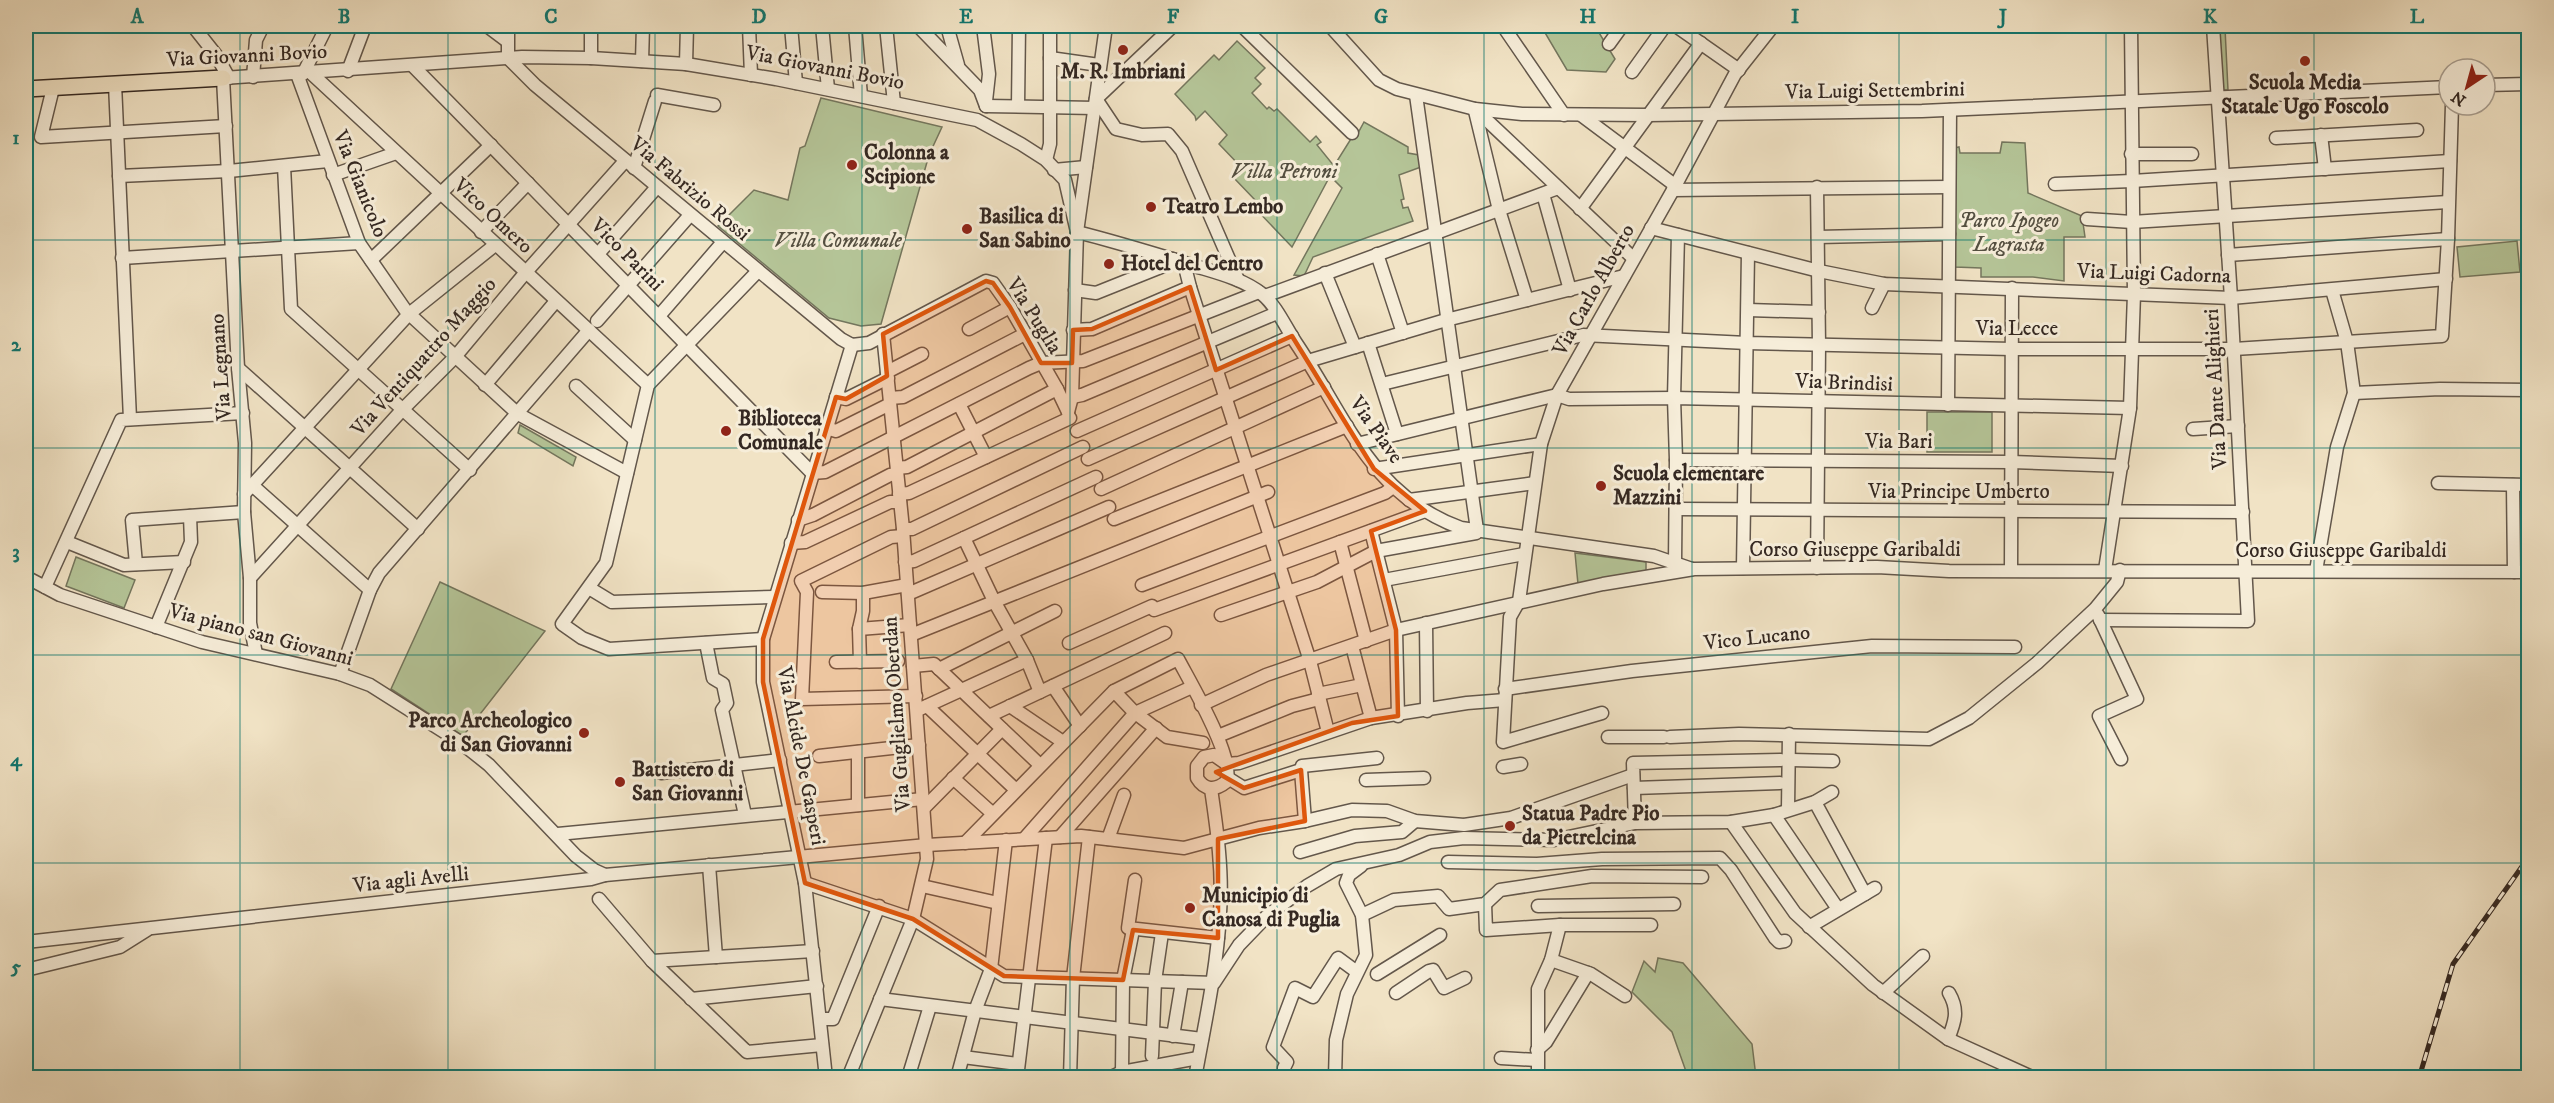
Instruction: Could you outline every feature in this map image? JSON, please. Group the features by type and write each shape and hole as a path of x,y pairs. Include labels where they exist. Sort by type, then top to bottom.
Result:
{"main road":[{"name":"Via Giovanni Bovio","path":"26,89 226,78"}],"street":[{"path":"193,26 216,55 226,78"},
{"path":"253,76 256,40 263,26"},
{"path":"304,74 327,26"},
{"path":"348,71 365,26"},
{"path":"487,26 507,41"},
{"path":"508,26 508,58"},
{"path":"591,26 591,58"},
{"path":"642,61 643,26"},
{"path":"686,64 687,26"},
{"path":"749,26 751,75"},
{"path":"790,26 796,83"},
{"path":"822,26 828,89"},
{"path":"855,26 861,96"},
{"path":"886,26 894,103"},
{"path":"918,26 980,90 986,106"},
{"path":"947,26 958,66"},
{"path":"978,26 984,42"},
{"path":"983,26 989,74 986,106"},
{"path":"1018,106 1019,26"},
{"path":"1050,26 1050,165 1065,180 1077,232"},
{"path":"791,543 805,542 986,457 1069,415 1072,397 1077,232 1106,26"},
{"path":"1242,26 1352,134"},
{"name":"Via Luigi Settembrini","path":"1330,26 1379,80 1397,89 1475,110 1522,114 1648,115 1950,110 2437,88"},
{"path":"1503,26 1564,115"},
{"path":"1609,44 1622,26"},
{"path":"1632,72 1665,26"},
{"path":"1676,26 1739,70"},
{"name":"Via Carlo Alberto","path":"1602,713 1503,742 1510,617 1519,601 1526,537 1541,444 1557,395 1633,258 1675,188 1739,70 1771,26"},
{"path":"2105,570 2116,512 2130,408 2134,294 2130,102 2131,26"},
{"name":"Via Dante Alighieri","path":"2098,614 2248,621 2234,348 2213,26"},
{"path":"968,119 986,106 1095,104 1167,28"},
{"path":"1580,209 1701,43"},
{"name":"Via Giovanni Bovio","path":"226,78 508,58 591,58 686,64 828,89 977,120 1021,144 1050,165"},
{"name":"Via Fabrizio Rossi","path":"508,58 535,85 657,187 841,339 852,345"},
{"path":"1050,58 1099,65"},
{"name":"Vico Parini","path":"413,66 812,473"},
{"name":"Vico Omero","path":"304,74 396,153 556,301 593,326 648,385"},
{"name":"Via Gianicolo","path":"304,74 328,161 359,243 409,314 518,414 627,473"},
{"name":"Via Legnano","path":"226,78 226,126 238,369 248,490 244,512 250,578 250,623 256,654"},
{"path":"115,84 130,419"},
{"path":"2497,85 2529,84"},
{"path":"52,88 41,137 226,126"},
{"path":"1221,615 1317,582 1376,551 1476,533 1416,95"},
{"path":"630,164 656,98 714,105"},
{"path":"1095,104 1116,129"},
{"path":"1475,110 1633,258"},
{"path":"1475,110 1499,210 1527,300"},
{"path":"1948,405 1950,110"},
{"path":"1581,115 1675,188 1949,187"},
{"path":"2446,279 2452,117"},
{"path":"1091,135 1102,130 1116,129 1142,135 1168,134 1182,151 1238,280"},
{"path":"2276,138 2417,130"},
{"path":"2322,135 2325,169"},
{"path":"371,260 491,145"},
{"path":"333,175 396,153"},
{"path":"2131,154 2192,154"},
{"path":"119,176 229,171 328,161"},
{"path":"2055,184 2450,161"},
{"name":"Via Ventiquattro Maggio","path":"250,578 402,410 455,357 568,224 630,164"},
{"path":"1050,165 1086,167"},
{"path":"284,166 291,309 470,470"},
{"path":"481,232 528,183"},
{"path":"598,254 657,187"},
{"path":"1816,568 1819,345 1817,187"},
{"path":"812,473 825,472 1041,363 1083,361 1199,314 1325,273 1558,188"},
{"path":"1543,194 1570,290"},
{"path":"2087,219 2133,222 2448,202"},
{"path":"340,674 370,590 379,573 690,214"},
{"name":"Via Luigi Cadorna","path":"1651,228 1819,271 1884,284 2231,298 2446,279"},
{"name":"Via Piave","path":"1077,232 1140,248 1238,280 1262,294 1292,336 1374,469 1409,500 1441,521 1461,528 1654,556 1694,569"},
{"path":"1818,237 1949,234"},
{"path":"1675,563 1674,398 1678,235"},
{"path":"2228,255 2448,239"},
{"path":"659,316 723,242"},
{"path":"122,258 359,243"},
{"path":"370,590 298,526 248,490 409,314 495,244"},
{"path":"1743,568 1748,253"},
{"path":"1377,254 1403,333"},
{"path":"1075,290 1096,293 1179,261 1199,314 1247,466 1262,494 1269,536 1310,661 1328,732"},
{"path":"758,271 648,385 606,563 562,624 582,638 609,649 763,639"},
{"path":"1325,273 1354,347"},
{"path":"916,696 802,699 804,587 891,537 1086,453 1225,398 1308,361 1446,320 1624,276"},
{"name":"Via Lecce","path":"1382,384 1583,335 1747,343 2012,349 2234,348 2442,336 2446,279"},
{"name":"Via Puglia","path":"852,345 869,343 986,281 993,284 1010,307 1057,389 1069,415"},
{"path":"1872,308 1884,284"},
{"path":"1073,330 1092,329 1190,287"},
{"path":"2011,570 2012,288"},
{"path":"2316,571 2337,447 2354,393 2347,342 2332,290"},
{"path":"485,385 556,301"},
{"path":"969,329 1010,307"},
{"path":"1748,310 1819,312"},
{"path":"1072,397 1082,395 1277,314"},
{"name":"Via Guglielmo Oberdan","path":"848,1077 913,919 927,859 919,745 922,708 916,696 900,498 883,334"},
{"path":"826,428 836,431 890,401 903,397 1025,334"},
{"path":"1077,431 1292,336"},
{"path":"1368,343 1397,434"},
{"name":"Via Alcide De Gasperi","path":"826,1077 805,883 764,682 763,639 852,345"},
{"path":"836,397 846,399 922,354"},
{"path":"238,369 418,529"},
{"path":"576,386 635,440"},
{"path":"905,562 914,561 964,538 1234,428 1324,387"},
{"path":"798,520 813,515 1057,389"},
{"path":"2354,393 2440,389 2529,390"},
{"path":"1357,444 1557,395"},
{"name":"Via Brindisi","path":"1557,395 1569,399 1674,398 2130,408"},
{"path":"959,404 986,457"},
{"path":"45,587 121,420 243,413"},
{"path":"1114,519 1347,426"},
{"path":"2193,429 2238,426"},
{"path":"1374,469 1541,444"},
{"name":"Via Bari","path":"1676,460 2012,462 2122,466"},
{"path":"1409,500 1535,483"},
{"path":"2438,483 2529,484"},
{"path":"2513,485 2514,572"},
{"path":"1142,585 1384,493 1393,487"},
{"path":"859,629 910,630 994,601 1262,494"},
{"path":"822,592 862,593 907,590 977,564 1108,507"},
{"name":"Via Principe Umberto","path":"1676,509 2243,512"},
{"path":"1069,643 1153,608 1279,565 1425,511"},
{"path":"136,564 132,520 244,512"},
{"path":"156,627 191,542 190,516"},
{"path":"1371,531 1396,630 1398,716"},
{"path":"964,538 994,601 1027,660 1040,692"},
{"path":"67,542 124,565 184,562"},
{"path":"1340,542 1366,641"},
{"path":"1384,580 1524,554"},
{"name":"Corso Giuseppe Garibaldi","path":"1201,705 1266,675 1396,630 1519,601 1694,569 2529,572"},
{"path":"1608,737 1790,734 1929,739 1969,718 2098,614 2117,582 2120,570"},
{"name":"Via piano san Giovanni","path":"26,577 98,609 202,642 340,674 370,685 459,742 489,765 586,865 605,875"},
{"path":"590,588 612,602 774,597"},
{"path":"860,662 859,629 862,593"},
{"path":"939,669 1055,611"},
{"path":"2098,614 2137,699 2099,716 2121,759"},
{"path":"1426,623 1427,711"},
{"path":"989,716 1165,633"},
{"path":"706,643 713,678 723,684 727,703 722,710 746,815"},
{"path":"1352,646 1371,718"},
{"name":"Vico Lucano","path":"1227,764 1239,764 1371,718 1427,711 1632,671 1872,646 2015,647"},
{"path":"965,843 1114,691 1178,659 1218,736 1227,764 1228,778 1220,787 1212,789 1203,785 1197,778 1196,769 1200,760 1208,718"},
{"path":"1016,790 922,708 1027,660"},
{"path":"836,662 898,661"},
{"path":"913,666 934,664 1040,765"},
{"path":"1218,736 1319,696 1362,685"},
{"path":"1053,686 1080,726"},
{"path":"1024,840 1135,713 1192,687"},
{"path":"1114,691 1135,713 1167,737 1203,743"},
{"path":"1010,706 1063,742"},
{"path":"1060,837 1156,728"},
{"path":"558,834 858,805 924,803 953,778 1002,729"},
{"path":"1788,809 1790,734"},
{"path":"819,756 919,745"},
{"path":"858,752 858,805"},
{"path":"1200,760 1215,755 1227,764"},
{"path":"1305,821 1302,765 1377,758"},
{"path":"661,772 780,760"},
{"path":"1214,983 1239,945 1267,916 1307,886 1336,869 1399,855 1492,820 1511,818 1634,776 1787,760 1833,761"},
{"path":"1503,767 1521,764"},
{"path":"1228,778 1244,788 1301,770"},
{"path":"1634,776 1780,783"},
{"path":"1634,776 1635,824"},
{"path":"953,778 992,813"},
{"path":"1366,780 1424,778"},
{"path":"1195,1077 1214,983 1221,910 1218,839 1212,789"},
{"path":"1464,832 1528,841 1554,840 1635,824 1731,822 1774,815 1815,802 1832,792"},
{"path":"1108,839 1124,795"},
{"path":"1809,927 1870,891 1815,802"},
{"name":"Via agli Avelli","path":"26,942 591,879 605,875 927,845 1089,837 1184,848 1259,828 1305,821 1352,810 1387,811 1415,821 1464,832"},
{"path":"1774,815 1838,909"},
{"path":"1492,820 1494,837"},
{"path":"1300,852 1355,836 1402,832 1415,821"},
{"path":"1731,822 1795,913 1883,993 1948,1039 2034,1077"},
{"path":"1428,823 1430,842"},
{"path":"1070,1077 1073,978 1089,837"},
{"path":"1017,1077 1046,838"},
{"path":"957,1077 975,1011 991,969 1006,840"},
{"path":"1448,861 1538,864 1602,859 1720,858 1731,870 1775,938 1779,942 1785,941"},
{"path":"1335,1077 1336,1040 1347,994 1366,955 1362,915 1346,883 1349,874 1365,864"},
{"path":"709,865 716,957"},
{"path":"1362,915 1394,900 1438,896 1449,909 1485,904 1500,890 1592,876 1702,877"},
{"path":"1135,880 1128,928 1218,938"},
{"path":"805,883 913,919 1005,976 1214,983"},
{"path":"922,886 998,903"},
{"path":"599,899 652,961 747,1052 822,1045"},
{"path":"1485,904 1486,930 1560,925 1651,925"},
{"path":"1538,906 1674,904"},
{"path":"821,1019 833,1019 879,906"},
{"path":"1538,1077 1538,989 1551,960 1560,925"},
{"path":"26,970 120,947 150,927"},
{"path":"1122,1072 1120,1029 1123,980 1133,930"},
{"path":"1152,1056 1155,981 1162,933"},
{"path":"1377,974 1440,935"},
{"path":"652,961 813,951"},
{"path":"1883,993 1923,956"},
{"path":"1285,1077 1284,1068 1287,1062 1273,1047 1295,988 1312,997 1338,958 1358,972"},
{"path":"1551,960 1588,973 1625,996"},
{"path":"1396,993 1433,970 1444,988 1465,978"},
{"path":"1537,1055 1588,973"},
{"path":"1173,1036 1182,982"},
{"path":"691,999 817,986"},
{"path":"1948,1039 1955,1020 1956,1004 1949,993"},
{"path":"880,999 1202,1039"},
{"path":"908,1077 930,1006"},
{"path":"1501,1058 1537,1055"},
{"path":"963,1057 1018,1064"},
{"path":"1109,1077 1122,1072 1198,1058"}],"highlighted area":[{"path":"986,281 993,283 1010,307 1041,363 1058,364 1072,363 1073,330 1092,329 1190,287 1216,370 1292,336 1374,469 1425,511 1371,531 1396,630 1398,716 1352,723 1216,772 1244,788 1301,770 1305,821 1218,839 1218,938 1133,930 1123,980 1004,976 913,919 805,883 763,682 763,639 836,397 846,399 887,376 883,334"}],"green space":[{"path":"1541,26 1595,26 1615,59 1606,72 1567,70"},
{"path":"2218,26 2246,26 2225,28 2228,90 2221,90"},
{"name":"Villa Petroni","path":"1237,41 1265,68 1255,78 1261,84 1252,93 1267,109 1269,107 1274,111 1277,109 1310,142 1316,136 1321,142 1317,145 1334,166 1364,122 1408,147 1408,153 1419,155 1421,167 1399,175 1404,199 1401,200 1403,208 1408,207 1413,221 1313,257 1304,276 1294,275 1342,188 1330,176 1292,247 1252,205 1256,201 1233,177 1242,168 1219,144 1227,135 1205,111 1196,120 1175,94 1214,55 1219,60"},
{"name":"Villa Comunale","path":"821,98 942,127 929,155 881,324 861,326 829,318 718,226 754,190 788,200 800,148 805,146"},
{"name":"Parco Ipogeo Lagrasta","path":"2002,142 2025,143 2028,193 2082,216 2085,237 2064,237 2064,281 2033,277 1981,277 1981,268 1955,267 1954,148 1959,147 1960,153 2000,153"},
{"path":"2517,241 2520,272 2460,277 2457,247"},
{"path":"1927,412 1992,412 1992,452 1927,452"},
{"path":"520,425 576,457 573,466 518,433"},
{"path":"1575,553 1646,562 1646,572 1578,584"},
{"path":"76,557 135,580 124,608 66,586"},
{"path":"440,582 545,631 463,736 391,689"},
{"path":"1658,958 1683,963 1752,1044 1756,1077 1688,1077 1672,1032 1632,992 1644,961 1655,972"}],"railway":[{"path":"2419,1078 2453,964 2528,858"}],"place":[{"name":"M. R. Imbriani","path":"1123,50"},
{"name":"Scuola Media Statale Ugo Foscolo","path":"2305,61"},
{"name":"Colonna a Scipione","path":"852,165"},
{"name":"Teatro Lembo","path":"1151,207"},
{"name":"Basilica di San Sabino","path":"967,229"},
{"name":"Hotel del Centro","path":"1109,264"},
{"name":"Biblioteca Comunale","path":"726,431"},
{"name":"Scuola elementare Mazzini","path":"1601,486"},
{"name":"Parco Archeologico di San Giovanni","path":"584,733"},
{"name":"Battistero di San Giovanni","path":"620,782"},
{"name":"Statua Padre Pio da Pietrelcina","path":"1510,826"},
{"name":"Municipio di Canosa di Puglia","path":"1190,908"}]}
